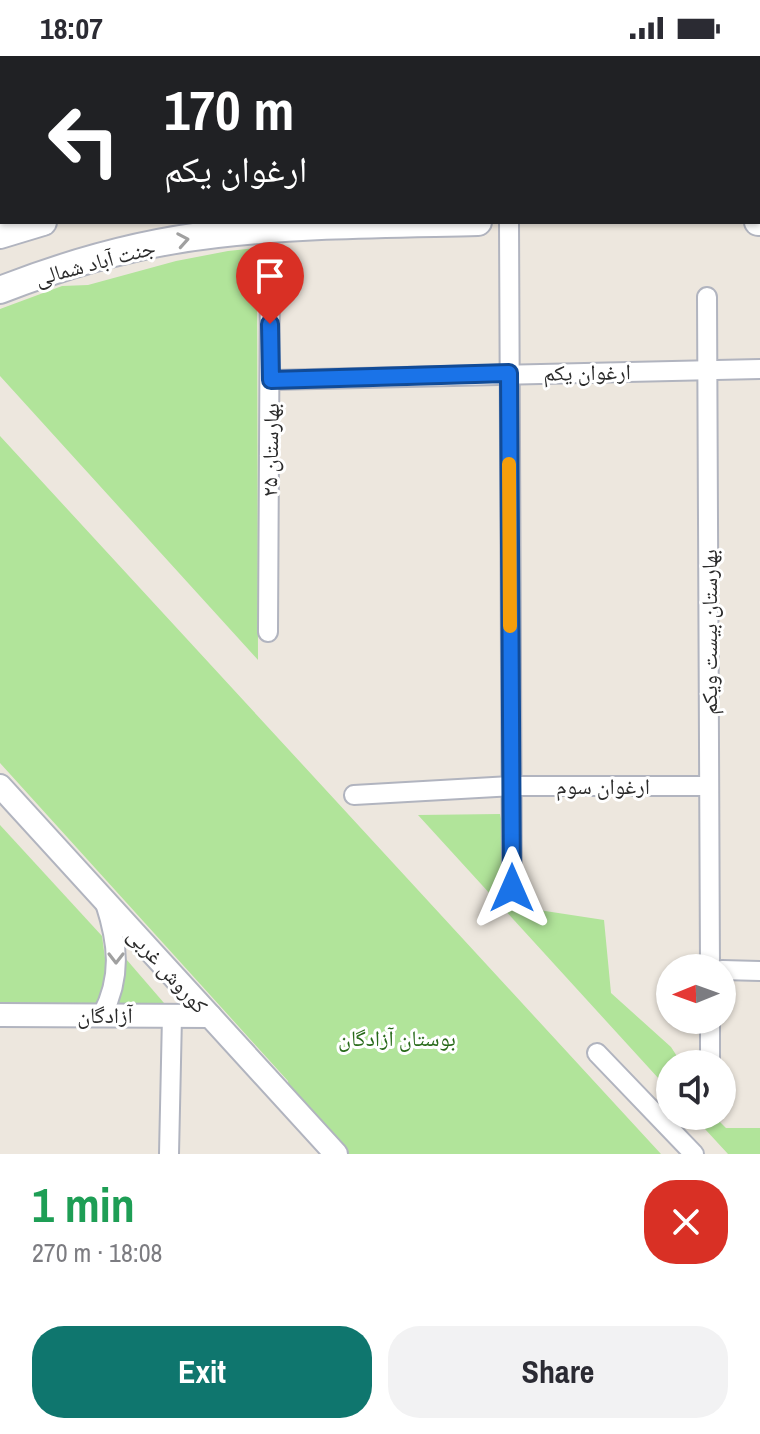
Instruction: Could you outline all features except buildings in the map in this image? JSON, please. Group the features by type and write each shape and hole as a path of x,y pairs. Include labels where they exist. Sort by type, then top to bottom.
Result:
{"main road":[{"path":"0,235 36,224"},
{"name":"جنت آباد شمالی","path":"0,290 69,266 214,234 373,224"}],"street":[{"path":"509,224 512,888"},
{"name":"بهارستان ۲۵","path":"268,632 270,267"},
{"name":"بهارستان بیست ویکم","path":"707,297 710,954"},
{"name":"ارغوان یکم","path":"271,380 760,369"},
{"name":"کوروش غربی","path":"0,786 336,1154"},
{"name":"ارغوان سوم","path":"354,795 512,786 709,786"},
{"path":"102,1015 113,990 118,958 115,932 104,900"},
{"path":"736,970 760,971"},
{"name":"آزادگان","path":"0,1015 210,1016"},
{"path":"169,1154 172,1016"},
{"path":"597,1053 694,1154"}],"green space":[{"path":"257,248 258,660 0,376 0,309 62,286 88,285 176,261"},
{"name":"بوستان آزادگان","path":"0,436 661,1154 347,1154 291,1104 288,1081 0,763"},
{"path":"500,814 519,907 604,920 611,993 673,1050 656,1050 656,1076 418,815"},
{"path":"0,825 102,936 107,973 104,1000 86,1007 0,1005"},
{"path":"120,952 164,1003 112,1007"},
{"path":"760,1128 760,1154 728,1154 706,1130"}],"slow traffic":[{"path":"509,464 510,626"}],"route":[{"path":"270,324 271,380 509,373 512,888"}]}
